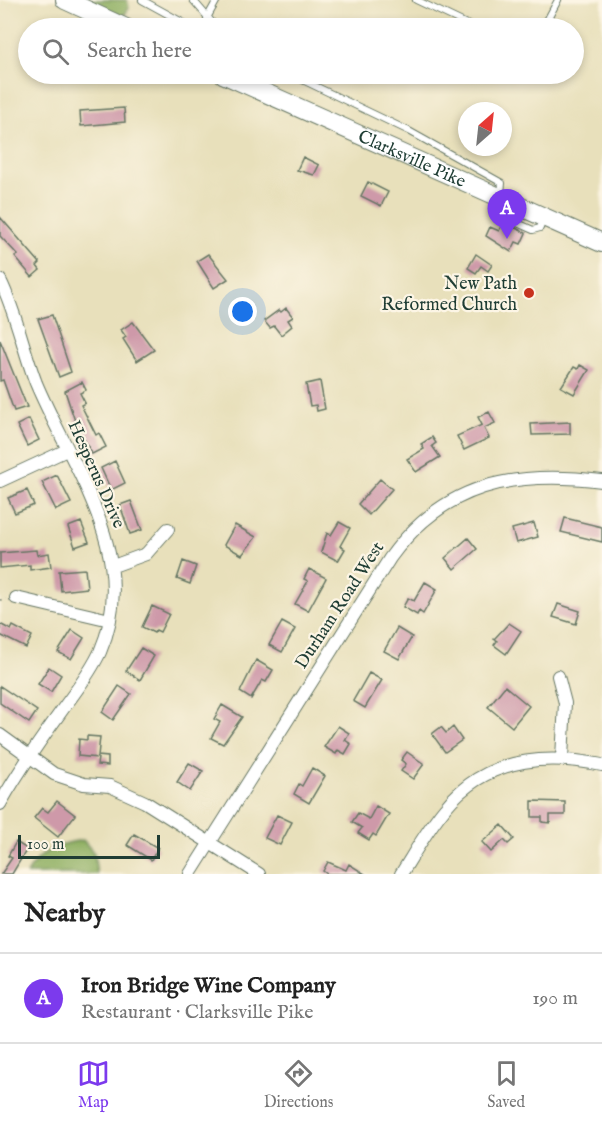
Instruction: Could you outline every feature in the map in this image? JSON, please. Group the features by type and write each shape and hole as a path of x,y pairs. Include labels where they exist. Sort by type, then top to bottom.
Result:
{"main road":[{"path":"65,0 104,18"},
{"name":"Clarksville Pike","path":"244,84 497,205 544,218 602,243"}],"street":[{"name":"Hesperus Drive","path":"0,280 36,382 100,520 113,566 115,586 110,620 92,667 29,756 0,804"},
{"path":"0,480 67,450"},
{"name":"Durham Road West","path":"190,874 390,558 415,526 448,501 486,485 533,478 602,481"},
{"path":"113,566 146,554 168,530"},
{"path":"16,598 110,620"},
{"path":"558,676 566,703 562,758"},
{"path":"0,735 70,781 110,786 126,792 259,874"},
{"path":"402,874 446,806 475,782 509,765 545,758 562,758 602,765"}],"lane":[{"path":"142,0 153,2 178,18"},
{"path":"193,0 207,18 217,0"},
{"path":"416,0 454,18"},
{"path":"548,18 558,0"},
{"path":"311,84 409,131 502,183 497,205"}],"green space":[{"path":"78,0 127,0 129,8 123,17"},
{"path":"83,840 94,853 97,874 27,874 38,859 50,849"}],"building":[{"path":"124,108 125,122 81,126 80,111"},
{"path":"303,157 319,165 314,175 297,170"},
{"path":"368,182 388,192 381,206 361,196"},
{"path":"0,217 40,263 37,266 40,270 32,277 15,257 18,255 0,236"},
{"path":"503,222 526,233 521,244 516,242 511,252 486,236 490,227 499,231"},
{"path":"208,254 228,279 214,288 197,261"},
{"path":"476,254 492,265 488,271 481,266 476,273 468,268"},
{"path":"286,308 293,317 288,320 292,326 281,335 274,326 270,328 264,321 279,310 281,312"},
{"path":"52,315 71,372 59,377 38,319"},
{"path":"133,322 154,350 137,361 123,339 126,337 121,330"},
{"path":"0,340 27,407 14,411 3,380 0,381"},
{"path":"580,365 589,370 574,394 561,387 574,367 578,369"},
{"path":"320,381 325,409 317,411 316,405 310,406 306,384"},
{"path":"82,382 86,390 80,393 85,403 81,405 96,435 99,433 106,447 92,454 76,424 65,391"},
{"path":"489,412 495,423 484,428 489,438 464,450 457,436 482,425 478,417"},
{"path":"29,419 39,440 27,446 17,425"},
{"path":"570,422 570,434 532,435 531,424"},
{"path":"432,437 436,443 432,446 440,457 416,472 407,459 424,449 421,444"},
{"path":"115,461 125,483 111,490 101,468"},
{"path":"57,475 71,503 56,510 42,482"},
{"path":"380,479 392,489 369,515 358,504"},
{"path":"27,490 34,505 15,513 8,498"},
{"path":"131,501 142,530 130,534 120,505"},
{"path":"565,518 602,527 602,542 561,532"},
{"path":"81,522 89,542 75,547 68,527"},
{"path":"339,522 350,528 340,546 345,549 338,561 321,552 327,533 331,535"},
{"path":"534,523 538,537 516,543 512,529"},
{"path":"235,525 256,537 242,555 224,545"},
{"path":"468,538 477,549 454,569 445,558"},
{"path":"36,550 37,555 49,553 51,567 30,570 30,565 0,568 0,553"},
{"path":"183,561 196,566 190,584 177,579"},
{"path":"85,569 87,588 61,591 59,571"},
{"path":"309,569 326,578 308,611 295,604 308,581 304,579"},
{"path":"425,582 437,589 423,614 419,611 417,615 403,607 408,598 414,601"},
{"path":"558,604 580,611 576,624 553,617"},
{"path":"152,606 169,614 160,632 156,630 154,633 142,627"},
{"path":"282,622 295,629 282,652 269,645"},
{"path":"509,623 521,631 506,654 494,645 497,641 494,639"},
{"path":"0,624 11,630 13,626 32,636 26,648 0,635"},
{"path":"397,628 412,637 399,659 384,651"},
{"path":"72,630 84,638 71,659 58,652"},
{"path":"141,648 154,656 140,680 126,671"},
{"path":"256,660 273,670 266,682 262,680 251,699 240,692"},
{"path":"49,667 61,675 51,692 38,684"},
{"path":"369,673 382,680 365,708 353,701"},
{"path":"0,686 37,711 29,723 0,703"},
{"path":"119,686 131,694 113,720 102,712"},
{"path":"505,686 529,706 512,727 488,707"},
{"path":"222,705 242,717 223,744 211,738 220,722 214,719"},
{"path":"338,726 349,733 345,740 351,744 345,754 338,750 336,754 324,747"},
{"path":"441,727 446,733 453,727 462,740 445,752 432,734"},
{"path":"87,736 100,737 98,756 108,757 108,766 97,765 98,758 78,756 79,739 87,740"},
{"path":"407,752 424,764 413,779 401,771 406,764 401,760"},
{"path":"189,763 203,771 190,791 177,782"},
{"path":"312,768 325,776 309,803 294,794 299,784 302,786"},
{"path":"57,801 75,815 58,837 34,818 42,808 48,812"},
{"path":"532,801 565,802 565,815 550,815 550,823 542,822 542,817 532,817"},
{"path":"376,806 389,814 376,836 373,834 369,840 358,833 362,828 352,822 358,813 369,819"},
{"path":"277,815 292,822 280,845 265,838"},
{"path":"502,825 514,839 508,844 504,840 491,852 482,842"},
{"path":"134,834 158,848 151,860 127,845"},
{"path":"16,842 27,849 12,874 1,874 12,858 8,856"},
{"path":"328,862 346,870 349,864 365,874 327,874 323,871"}],"place":[{"name":"Iron Bridge Wine Company","path":"507,239"},
{"name":"New Path Reformed Church","path":"529,293"}]}
